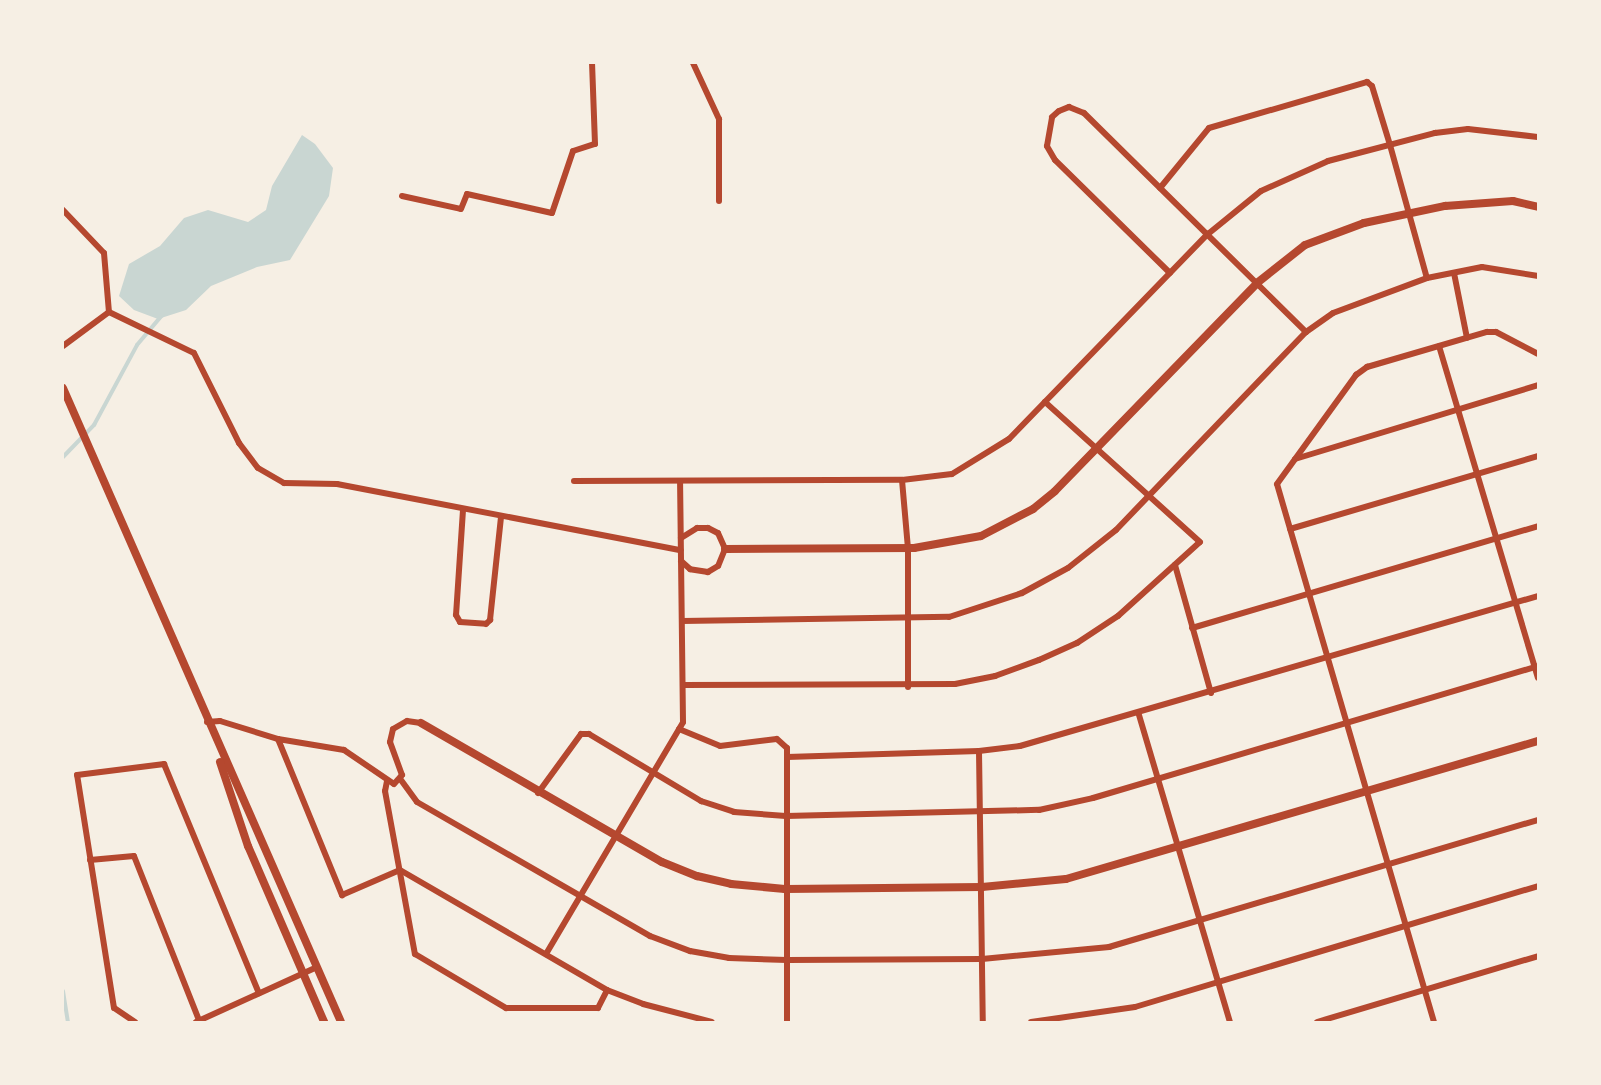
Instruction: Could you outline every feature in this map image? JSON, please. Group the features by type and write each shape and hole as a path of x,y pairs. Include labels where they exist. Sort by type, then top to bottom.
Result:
{"street":[{"path":"402,196 461,209 467,194 552,213 573,152 595,144 592,63"},
{"path":"693,63 719,119 719,201"},
{"path":"1160,188 1209,128 1359,82 1372,86 1427,278"},
{"path":"1170,273 1055,160 1047,146 1052,117 1069,107 1084,113 1306,332"},
{"path":"574,481 902,480 952,474 986,456 1009,439 1208,234 1261,191 1292,175 1390,145 1468,129 1538,137"},
{"path":"725,549 908,548 948,545 1008,524 1055,491 1257,283 1305,245 1337,231 1474,201 1513,201 1538,207"},
{"path":"63,210 104,253 109,312"},
{"path":"682,621 949,617 977,609 1045,583 1116,530 1306,332 1358,301 1427,278 1482,267 1538,276"},
{"path":"1454,273 1467,338"},
{"path":"63,346 109,312"},
{"path":"109,312 194,353 239,444 258,468 284,483 337,484 681,550"},
{"path":"1434,1022 1277,484 1356,375 1367,367 1467,338 1496,332 1538,354"},
{"path":"1439,346 1538,678"},
{"path":"1294,459 1538,384"},
{"path":"63,388 208,725 341,1022"},
{"path":"683,685 908,687 955,684 995,676 1067,647 1118,616 1200,542 1045,402"},
{"path":"1290,529 1538,456"},
{"path":"902,480 908,548 908,687"},
{"path":"546,954 683,722 680,481"},
{"path":"463,510 456,615 460,622 486,624 490,620 501,517"},
{"path":"1192,628 1538,526"},
{"path":"681,538 697,528 708,528 718,533 725,549 718,566 708,572 690,569 681,561"},
{"path":"1175,565 1211,693"},
{"path":"787,757 979,751 1030,744 1139,715 1538,596"},
{"path":"538,793 581,734 590,734 651,774 701,801 723,808 786,816 981,814 1039,810 1158,778 1536,666"},
{"path":"1139,715 1230,1022"},
{"path":"208,725 220,721 278,740 344,750 387,781 394,784 400,780"},
{"path":"1538,741 1066,879 982,887 785,889 696,876 614,836 421,723 407,721 393,729 390,742 400,780 417,802 579,898 650,936 690,951 729,958 982,959 1109,947 1387,862 1538,820"},
{"path":"208,725 248,846 324,1022"},
{"path":"679,729 720,746 777,739 787,748 785,889 787,1022"},
{"path":"278,740 342,895 400,870"},
{"path":"979,751 983,1022"},
{"path":"135,1022 114,1008 76,776 164,764 259,993"},
{"path":"387,781 385,791 415,954 506,1008 598,1008 607,990"},
{"path":"90,860 134,856 197,1021 317,967"},
{"path":"400,870 607,990 643,1004 712,1022"},
{"path":"1031,1022 1135,1006 1538,886"},
{"path":"1317,1022 1538,956"}],"shaded area":[{"path":"302,135 315,144 333,168 329,196 290,260 257,267 211,286 186,310 158,319 134,310 119,296 129,264 160,246 184,218 208,210 248,222 266,210 272,186"}],"waterway":[{"path":"63,457 94,425 137,345 162,315"},
{"path":"63,991 68,1022"}]}
